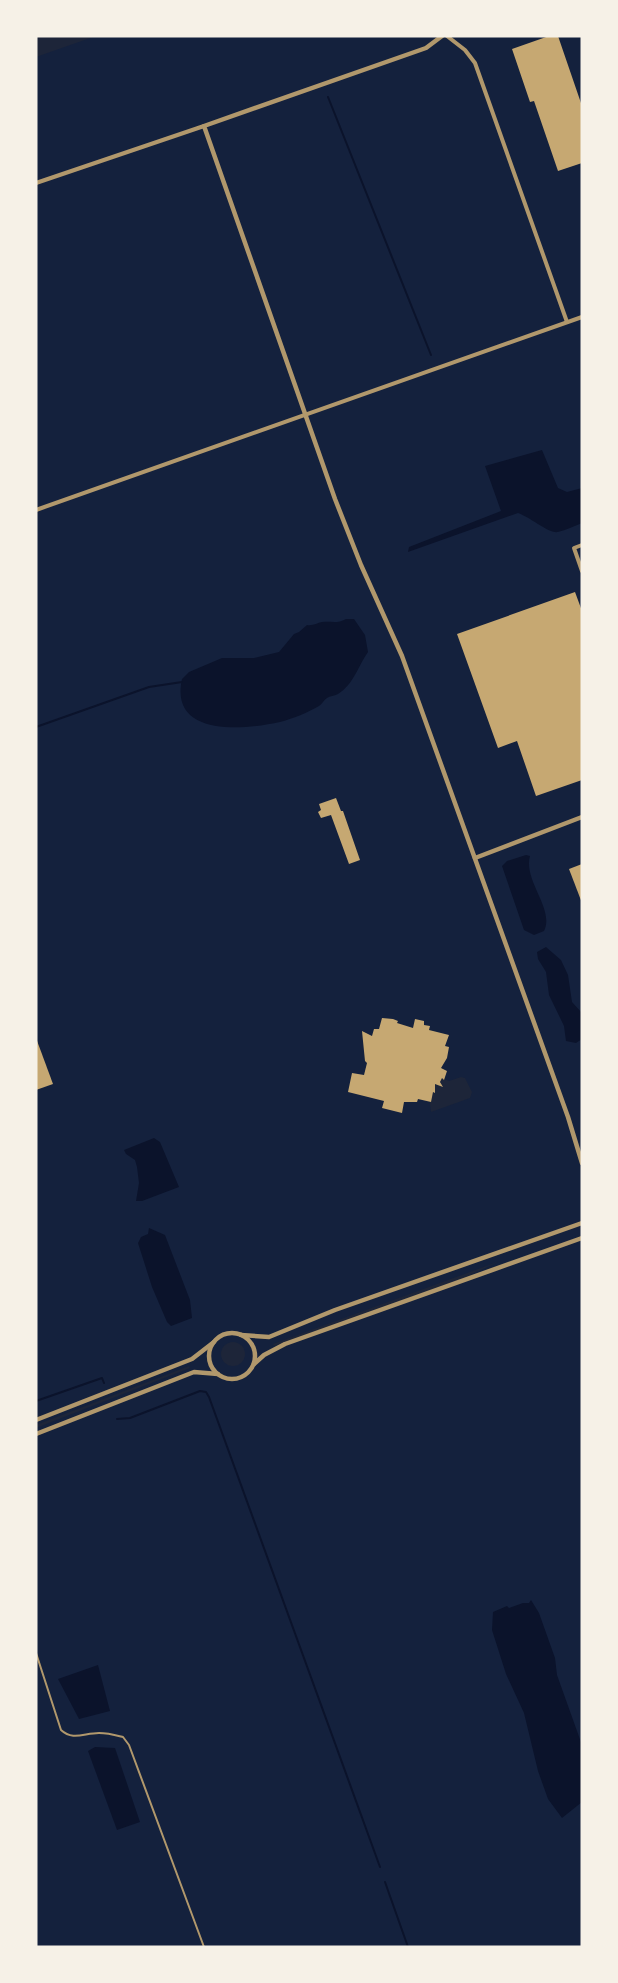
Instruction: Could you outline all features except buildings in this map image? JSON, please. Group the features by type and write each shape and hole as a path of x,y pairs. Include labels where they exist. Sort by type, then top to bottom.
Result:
{"street":[{"path":"36,183 426,48 442,36"},
{"path":"447,36 465,50 475,63 567,322"},
{"path":"204,126 304,416 348,533 402,656 568,1117 582,1163"},
{"path":"36,510 582,317"},
{"path":"582,546 574,548 582,571"},
{"path":"475,858 582,817"},
{"path":"36,1420 192,1359 227,1334 269,1337 335,1310 582,1223"},
{"path":"36,1434 194,1372 218,1374 234,1378 242,1376 264,1355 284,1344 582,1238"},
{"path":"241,1335 247,1338 254,1350 254,1364"},
{"path":"214,1342 210,1354 210,1362 218,1374"}],"lane":[{"path":"36,1653 61,1730 67,1736 97,1733 111,1734 123,1737 129,1745 204,1947"}],"shaded area":[{"path":"36,36 96,36 36,57"},
{"path":"542,450 558,488 567,492 582,488 582,523 554,532 518,513 408,552 409,547 501,511 485,466"},
{"path":"354,619 365,635 368,652 348,685 338,694 327,698 319,706 285,721 248,727 213,725 198,720 187,711 181,698 182,679 189,672 222,658 254,658 279,652 294,634 307,625 337,622"},
{"path":"526,855 530,856 531,875 543,904 546,922 544,931 534,935 524,930 502,866 507,861"},
{"path":"546,947 561,960 568,975 572,1002 582,1013 582,1039 576,1043 566,1041 564,1026 549,995 546,972 538,959 537,952"},
{"path":"461,1077 465,1078 472,1092 470,1098 431,1112 430,1104 433,1092 435,1092 435,1084 440,1084 442,1078 449,1081"},
{"path":"154,1138 160,1142 179,1187 142,1201 136,1201 139,1183 137,1167 135,1160 126,1154 124,1150"},
{"path":"149,1228 165,1235 190,1300 192,1318 171,1326 167,1322 152,1287 138,1243 141,1237 148,1234"},
{"path":"500,1261 462,1279 274,1346 273,1344"},
{"path":"233,1342 242,1345 245,1354 242,1363 233,1366 224,1363 221,1354 224,1345"},
{"path":"189,1366 190,1368 36,1428 36,1425"},
{"path":"531,1600 539,1613 555,1658 557,1675 582,1745 582,1802 562,1818 548,1799 538,1771 524,1713 506,1674 492,1630 493,1612 507,1606 509,1608 529,1603"},
{"path":"98,1665 110,1711 79,1719 58,1679"},
{"path":"95,1747 115,1748 140,1822 117,1830 88,1751"}],"waterway":[{"path":"328,97 431,355"},
{"path":"36,727 149,687 182,682"},
{"path":"36,1401 102,1378 104,1383"},
{"path":"117,1419 130,1418 200,1391 206,1392 209,1397 380,1867"},
{"path":"385,1882 408,1947"}]}
